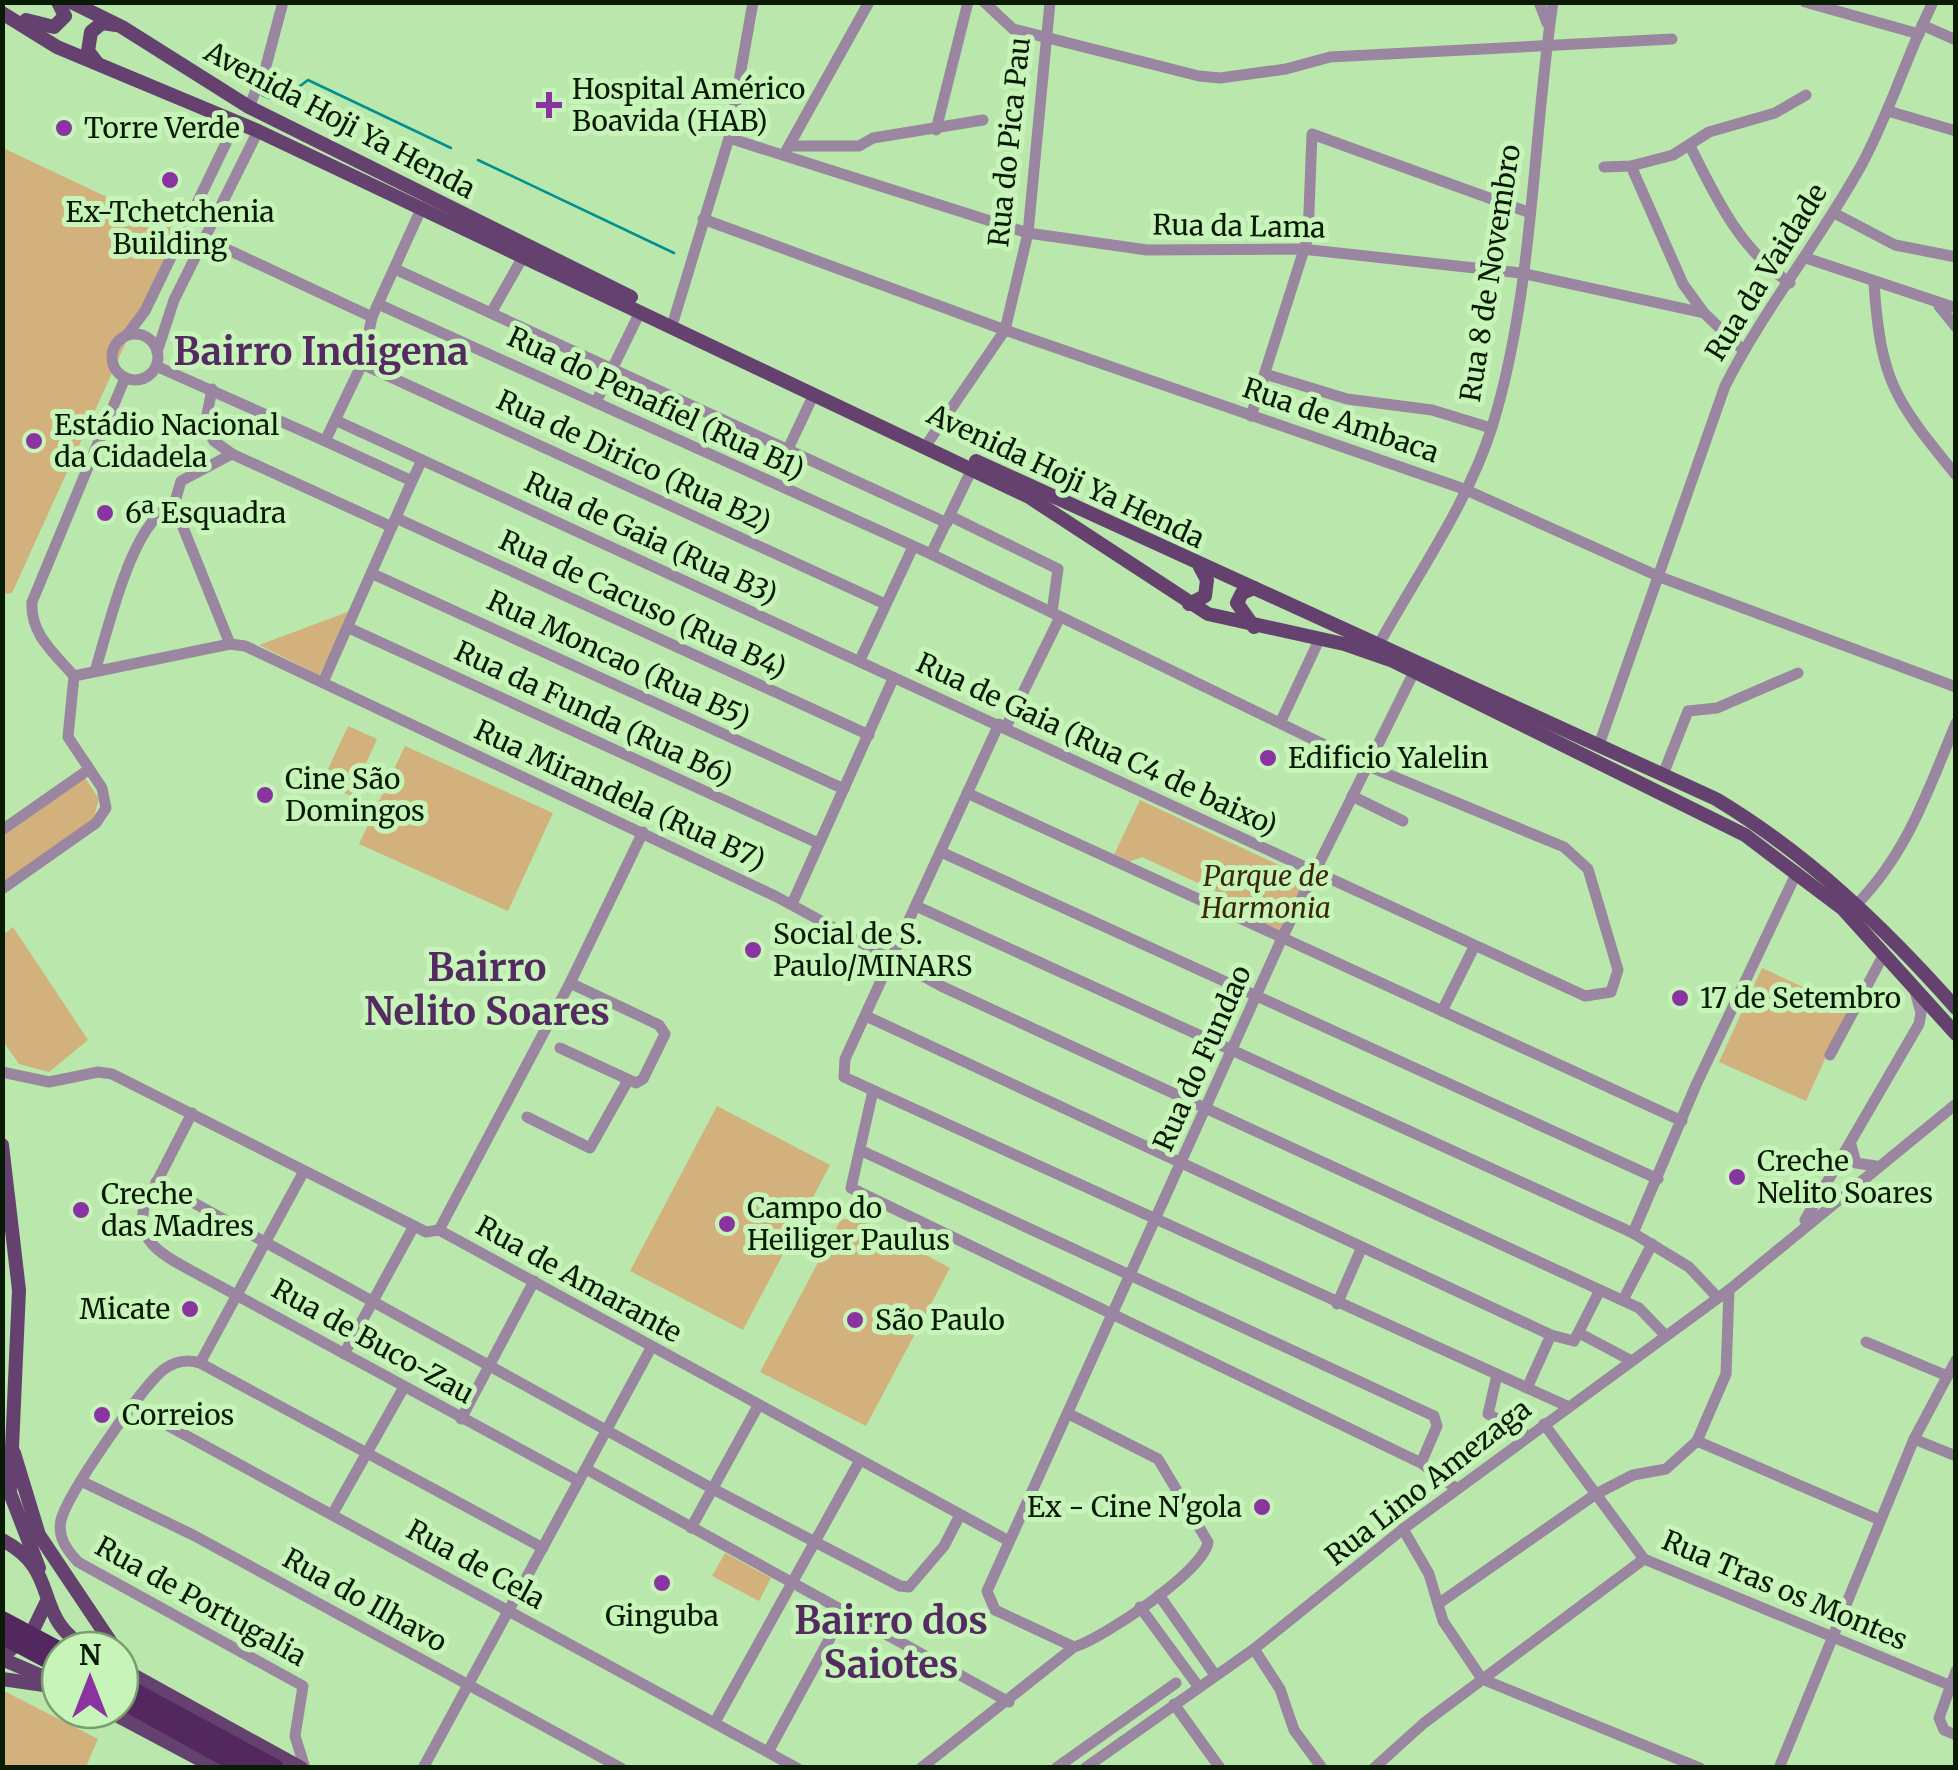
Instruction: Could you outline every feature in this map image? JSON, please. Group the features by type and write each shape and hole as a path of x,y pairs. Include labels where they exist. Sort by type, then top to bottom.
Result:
{"highway":[{"path":"2,1620 40,1640"},
{"path":"2,1635 40,1655"},
{"path":"140,1695 274,1768"},
{"path":"140,1703 164,1708 245,1768"}],"main road":[{"path":"2,11 48,28 64,16 58,2"},
{"name":"Avenida Hoji Ya Henda","path":"71,2 122,27 248,107 674,319 1200,567 1664,772 1764,828 1857,904 1956,1008"},
{"name":"Avenida Hoji Ya Henda","path":"2,11 22,26 101,66 258,131 972,469 1085,530 1188,604 1222,620 1320,638 1414,672 1698,808 1818,886 1884,954"},
{"path":"101,66 88,51 91,32 102,23 122,27"},
{"path":"1188,604 1205,596 1207,580 1200,567"},
{"path":"1254,588 1242,592 1237,602 1254,627"},
{"path":"1884,954 1956,1034"},
{"path":"2,1145 18,1290 10,1493 60,1630"},
{"path":"11,1417 19,1478 39,1535 103,1630"},
{"path":"4,1541 39,1568"},
{"path":"40,1676 2,1658 40,1620 47,1597"},
{"path":"2,1679 40,1684"},
{"path":"140,1679 164,1708"},
{"path":"140,1686 164,1708 303,1768"},
{"path":"140,1727 216,1768"}],"street":[{"path":"248,107 266,66 283,2"},
{"path":"674,319 729,138 753,2"},
{"path":"787,150 869,2"},
{"path":"936,130 968,2"},
{"path":"984,2 1006,25 1045,38 1220,78 1330,57 1672,39"},
{"name":"Rua do Pica Pau","path":"929,441 1004,330 1028,232 1050,2"},
{"path":"1539,2 1549,27"},
{"name":"Rua 8 de Novembro","path":"1380,644 1464,489 1491,428 1521,273 1553,2"},
{"path":"1805,2 1956,40"},
{"name":"Rua da Vaidade","path":"1598,745 1722,396 1743,350 1834,213 1888,110 1933,2"},
{"path":"1604,167 1631,166 1690,146 1710,132 1775,113 1806,95"},
{"path":"206,107 224,123 226,143 145,311 116,343 112,360 126,378 140,380 157,359 166,318 258,131"},
{"path":"1888,110 1956,132"},
{"path":"787,150 859,146 874,138 983,120"},
{"path":"1251,416 1309,232 1312,134 1528,212"},
{"name":"Rua da Lama","path":"729,138 787,150 1028,232 1147,250 1302,249 1521,273 1704,314"},
{"path":"1690,146 1721,207 1748,246 1765,266 1790,282"},
{"path":"1631,166 1683,284 1704,314 1743,350"},
{"path":"325,440 362,364 372,317 422,207"},
{"path":"1834,213 1896,244 1956,257"},
{"name":"Rua de Ambaca","path":"703,219 1004,330 1464,489 1660,578 1956,687"},
{"path":"206,239 372,317"},
{"path":"492,313 524,256"},
{"path":"1806,258 1939,306 1956,308"},
{"path":"395,269 1058,569 1056,615 967,794 842,1074 1566,1406"},
{"path":"1874,284 1877,324 1891,387 1898,403 1956,475"},
{"name":"Rua do Penafiel (Rua B1)","path":"378,304 931,554 1368,766 1582,858 1618,970 1611,992 1584,996"},
{"path":"1939,306 1956,327"},
{"path":"596,402 640,312"},
{"path":"127,335 146,337 157,359 212,389 412,481"},
{"name":"Rua de Dirico (Rua B2)","path":"362,364 885,604"},
{"path":"1265,374 1336,397 1432,410 1491,428"},
{"path":"2,888 102,816 105,798 68,736 74,676 38,633 32,618 32,602 126,378"},
{"path":"74,676 230,644 174,505 181,480 232,454 214,440 205,425 212,389"},
{"path":"788,449 814,394"},
{"name":"Rua de Gaia (Rua B3)","path":"335,420 860,660"},
{"name":"Rua de Cacuso (Rua B4)","path":"232,454 394,522 869,735"},
{"path":"323,682 422,460"},
{"path":"931,554 972,469"},
{"path":"94,671 138,542 154,516 174,505"},
{"path":"860,660 912,548"},
{"name":"Rua Moncao (Rua B5)","path":"374,574 844,789"},
{"name":"Rua da Funda (Rua B6)","path":"349,628 818,843"},
{"path":"1280,722 1320,638"},
{"name":"Rua Mirandela (Rua B7)","path":"230,644 323,682 643,832 792,904 892,960 1598,1295 1639,1308 1666,1335"},
{"name":"Rua de Gaia (Rua C4 de baixo)","path":"860,660 1584,996"},
{"name":"Rua do Fundao","path":"1074,1647 1025,1628 989,1604 988,1591 1208,1109 1282,936 1414,672"},
{"path":"1664,772 1688,711 1717,708 1798,674"},
{"path":"792,904 894,679"},
{"path":"1857,904 1887,870 1910,834 1956,722"},
{"path":"2,830 88,770"},
{"path":"967,794 1682,1120"},
{"path":"1352,796 1403,821"},
{"path":"439,1230 570,982 643,832"},
{"path":"941,852 1658,1179"},
{"path":"1633,1233 1797,872"},
{"path":"916,906 1633,1233 1689,1267 1723,1294 1726,1374 1697,1441 1666,1469 1627,1477 1596,1494 1438,1604"},
{"path":"1442,1011 1474,947"},
{"path":"1830,1055 1884,954"},
{"path":"560,1048 628,1082 643,1079 664,1029 570,982"},
{"name":"Rua Lino Amezaga","path":"1798,1230 1919,1024 1921,1013 1915,991"},
{"path":"866,1016 1551,1336 1577,1338 1630,1360"},
{"name":"Rua de Amarante","path":"2,1072 49,1082 98,1072 112,1074 426,1232 439,1230 1010,1541"},
{"path":"527,1117 590,1148 628,1082"},
{"path":"873,1091 862,1151 849,1186 1421,1463 1457,1489"},
{"name":"Rua Lino Amezaga","path":"1084,1768 1254,1649 1403,1529 1723,1294 1956,1104"},
{"path":"192,1114 156,1182 815,1544 909,1587 923,1575 960,1515"},
{"path":"1851,1145 1856,1163 1869,1168 1879,1165"},
{"path":"862,1151 1437,1420 1421,1463"},
{"path":"304,1171 200,1363 543,1548"},
{"name":"Rua de Buco-Zau","path":"156,1182 140,1222 146,1240 166,1256 579,1481"},
{"path":"344,1354 414,1226"},
{"path":"1622,1300 1652,1244"},
{"path":"1337,1304 1362,1247"},
{"path":"461,1419 534,1281"},
{"path":"1577,1338 1598,1295"},
{"path":"1527,1388 1551,1336"},
{"path":"1866,1342 1945,1375"},
{"path":"423,1767 651,1348"},
{"name":"Rua de Portugalia","path":"200,1363 189,1360 172,1365 130,1405 61,1520 66,1549 78,1562 303,1686 295,1736 303,1768"},
{"path":"1779,1768 1914,1439 1956,1360"},
{"path":"1497,1375 1488,1414 1528,1436"},
{"path":"334,1513 404,1387"},
{"name":"Rua de Cela","path":"130,1405 797,1768"},
{"path":"691,1528 758,1406"},
{"path":"921,1768 1074,1647 1159,1595 1206,1554 1205,1531 1158,1460 1070,1414"},
{"name":"Rua Tras os Montes","path":"1544,1424 1644,1559 1830,1640 1950,1686"},
{"path":"1914,1439 1956,1456"},
{"path":"1697,1441 1880,1520"},
{"path":"715,1722 859,1462"},
{"path":"586,1469 843,1614 1009,1702"},
{"name":"Rua do Ilhavo","path":"84,1482 194,1535 620,1768"},
{"path":"1403,1529 1429,1574 1443,1621 1482,1679 1700,1768"},
{"path":"1374,1768 1482,1679 1644,1559"},
{"path":"1159,1595 1215,1675"},
{"path":"1140,1607 1198,1686"},
{"path":"768,1752 843,1614"},
{"path":"1254,1649 1280,1688 1294,1730 1322,1768"},
{"path":"1950,1733 1939,1712 1956,1670"},
{"path":"1056,1768 1176,1682"},
{"path":"1174,1704 1220,1768"}],"green space":[{"path":"3,148 177,230 12,593 3,594"},
{"path":"353,610 319,675 259,645"},
{"path":"348,726 377,739 351,796 322,782"},
{"path":"405,746 553,813 508,911 359,844"},
{"path":"85,778 99,799 93,820 3,885 2,837"},
{"name":"Parque de Harmonia","path":"1140,800 1306,878 1280,932 1223,906 1226,896 1142,857 1129,862 1114,855"},
{"path":"13,927 88,1040 49,1072 19,1064 3,1041 3,935"},
{"path":"1762,968 1848,1008 1806,1101 1719,1062"},
{"name":"Campo do Heiliger Paulus","path":"717,1106 830,1165 743,1330 630,1271"},
{"name":"São Paulo","path":"841,1219 858,1219 950,1268 866,1426 760,1372"},
{"path":"725,1553 771,1578 759,1601 712,1576"},
{"path":"2,1690 40,1709 40,1730 80,1730 98,1739 86,1767 3,1767"}],"waterway":[{"path":"262,95 279,102 308,80 451,148"},
{"path":"478,160 674,253"}],"place":[{"name":"Hospital Américo Boavida (HAB)","path":"549,105"},
{"name":"Torre Verde","path":"64,128"},
{"name":"Ex-Tchetchenia Building","path":"170,180"},
{"name":"Estádio Nacional da Cidadela","path":"34,441"},
{"name":"6ª Esquadra","path":"105,513"},
{"name":"Edificio Yalelin","path":"1268,758"},
{"name":"Cine São Domingos","path":"265,795"},
{"name":"Social de S. Paulo/MINARS","path":"753,950"},
{"name":"17 de Setembro","path":"1680,998"},
{"name":"Creche Nelito Soares","path":"1737,1177"},
{"name":"Creche das Madres","path":"81,1210"},
{"name":"Campo do Heiliger Paulus","path":"727,1224"},
{"name":"Micate","path":"190,1309"},
{"name":"São Paulo","path":"855,1320"},
{"name":"Correios","path":"102,1415"},
{"name":"Ex - Cine N'gola","path":"1262,1507"},
{"name":"Ginguba","path":"662,1583"}],"district":[{"name":"Bairro Indigena","path":"321,351"},
{"name":"Bairro Nelito Soares","path":"487,989"},
{"name":"Bairro dos Saiotes","path":"891,1642"}]}
